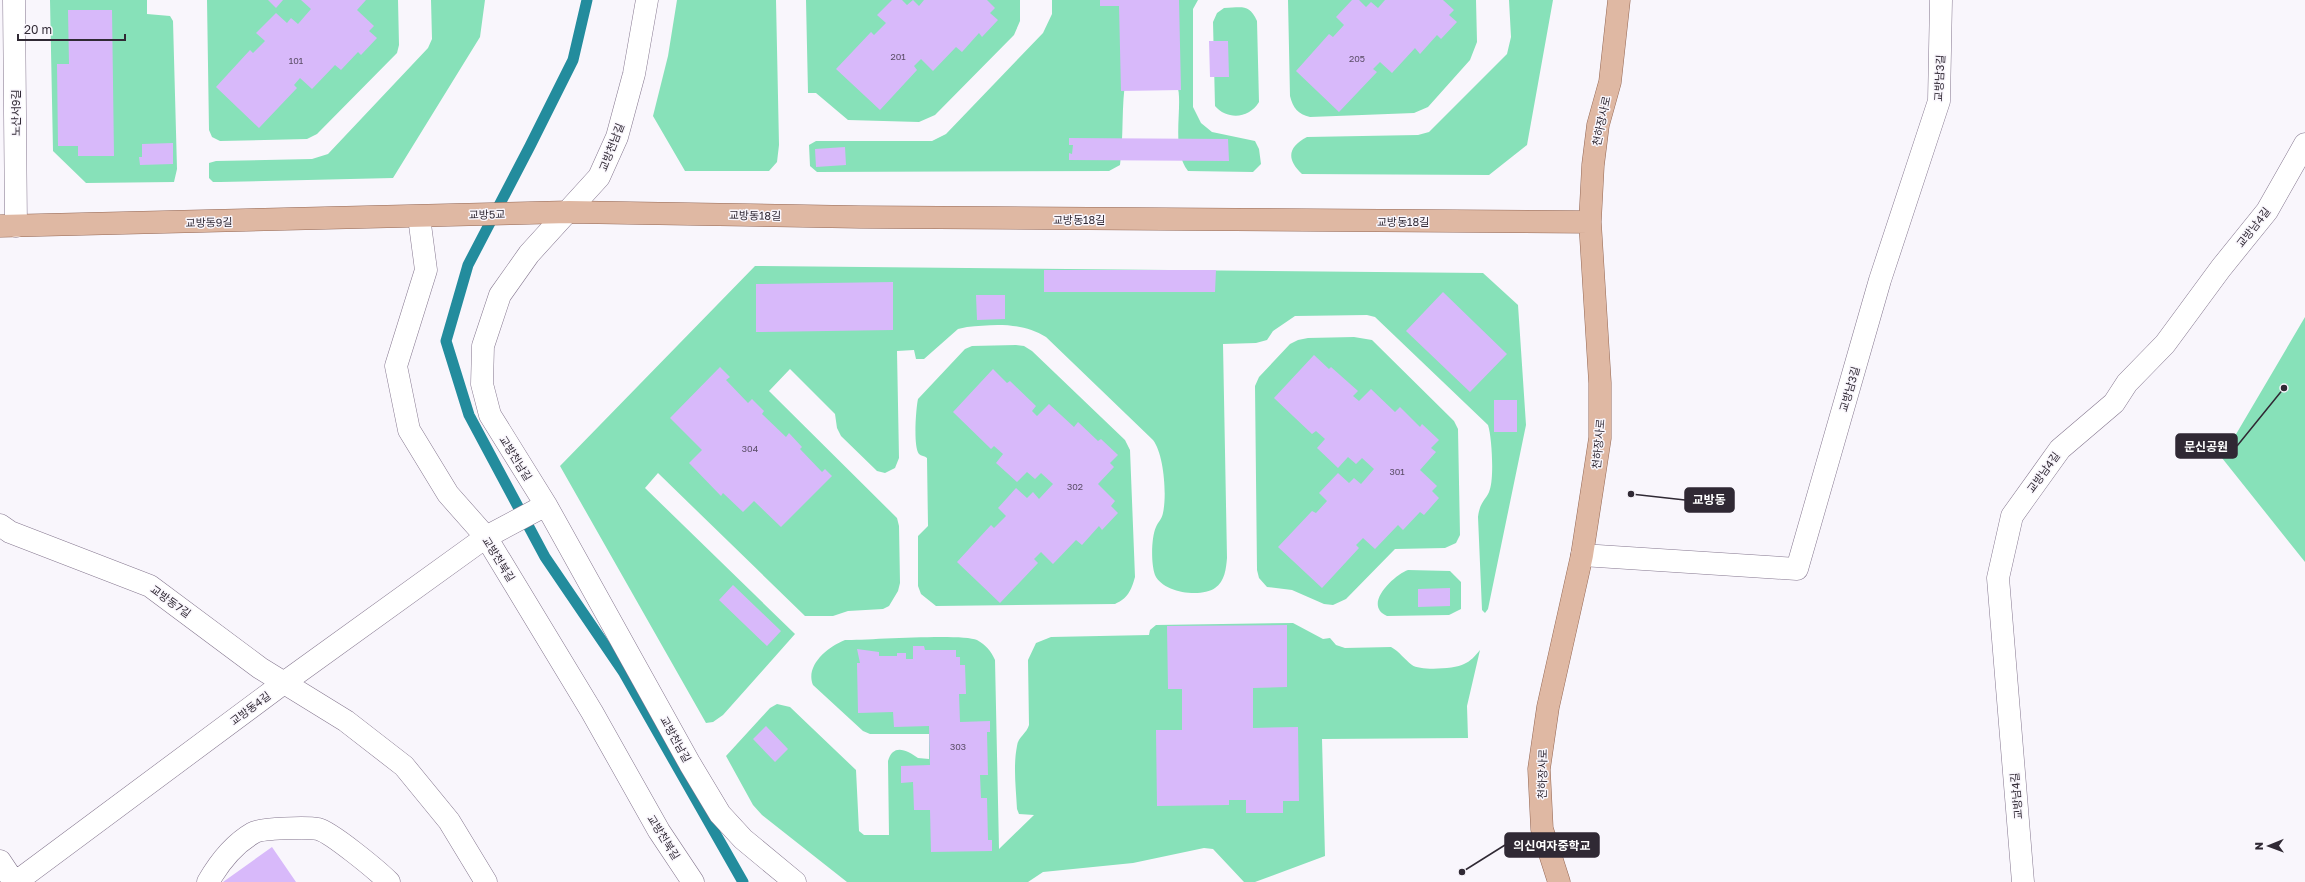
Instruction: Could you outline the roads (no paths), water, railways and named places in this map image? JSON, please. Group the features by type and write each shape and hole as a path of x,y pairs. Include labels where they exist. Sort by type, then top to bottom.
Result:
{"main road":[{"name":"천하장사로","path":"1559,882 1542,829 1539,769 1548,707 1582,555 1600,438 1600,383 1590,222 1593,166 1598,125 1610,82 1619,0"},
{"name":"교방동18길","path":"523,214 568,212 860,217 1590,222"},
{"name":"교방5교","path":"418,217 523,214"},
{"name":"교방동9길","path":"8,226 418,217"}],"street":[{"name":"노산서9길","path":"8,226 14,0"},
{"name":"교방천남길","path":"647,0 634,74 617,137 599,177 529,254 500,294 483,346 482,384 490,415 546,505 686,757 720,814 743,839 794,882"},
{"name":"교방남3길","path":"1582,555 1797,568 1880,280 1939,101 1941,0"},
{"name":"교방남4길","path":"2023,882 1998,578 2012,516 2060,449 2114,403 2127,383 2170,338 2221,268 2268,211 2305,144"},
{"name":"교방천북길","path":"418,217 426,270 396,366 409,430 448,494 486,537 592,712 659,831 693,882"},
{"name":"교방동4길","path":"15,882 285,682 486,537 546,505"},
{"name":"교방동7길","path":"0,525 10,532 150,586 260,668 346,721 404,766 449,821 486,882"},
{"path":"208,882 220,862 254,832 282,829 318,829 373,866 389,882"},
{"path":"0,861 15,882"}],"waterway":[{"path":"587,0 573,60 468,265 446,341 469,415 545,557 624,673 743,882"}],"place":[{"name":"문신공원","path":"2284,388"},
{"name":"교방동","path":"1631,494"},
{"name":"의신여자중학교","path":"1462,872"}]}
